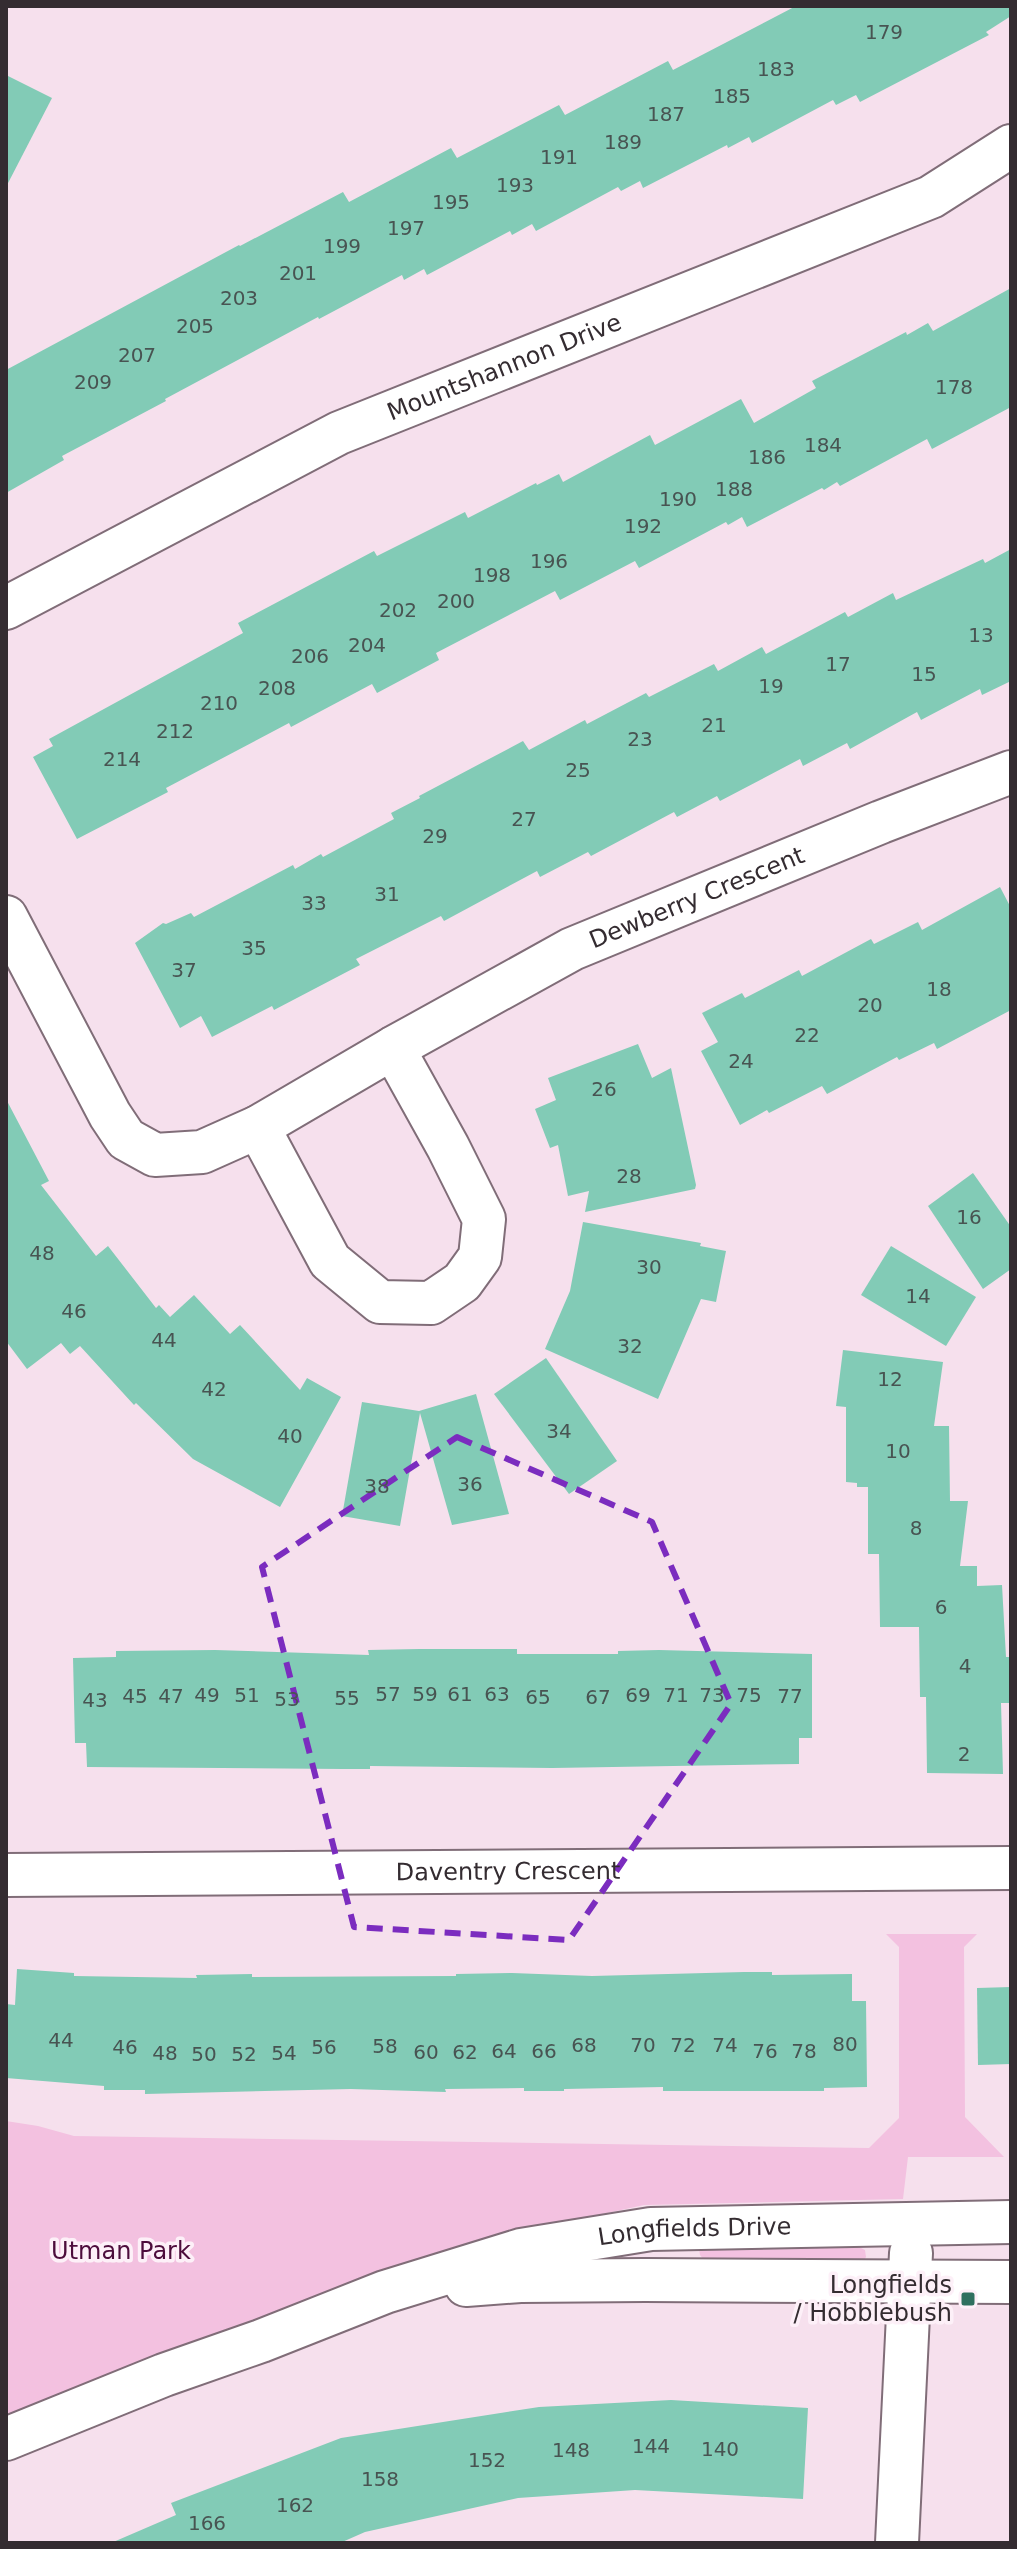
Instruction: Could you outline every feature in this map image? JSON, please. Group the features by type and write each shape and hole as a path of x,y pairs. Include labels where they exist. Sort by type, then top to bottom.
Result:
{"street":[{"name":"Mountshannon Drive","path":"6,608 339,433 931,197 1011,146"},
{"name":"Dewberry Crescent","path":"6,917 126,1139 155,1155 202,1152 258,1127 572,949 1011,772"},
{"path":"258,1127 330,1261 380,1302 431,1303 462,1282 480,1257 484,1219 393,1048"},
{"name":"Daventry Crescent","path":"6,1875 1011,1868"},
{"name":"Longfields Drive","path":"6,2439 164,2375 385,2292 521,2250 651,2229 1011,2222"},
{"path":"897,2543 912,2223"},
{"name":"Longfields Drive","path":"385,2292 520,2281 1011,2282"}],"highlighted area":[{"path":"457,1437 652,1522 731,1704 569,1940 354,1927 262,1567"}],"green space":[{"name":"Utman Park","path":"886,1934 977,1934 964,1947 965,2117 1004,2157 908,2157 903,2199 644,2205 516,2233 6,2420 6,2121 74,2136 869,2148 899,2118 899,1947"},
{"path":"851,2243 865,2250 863,2262 706,2263 699,2249"}],"building":[{"path":"796,6 1011,6 1011,16 986,32 989,35 860,102 856,95 836,105 833,100 752,143 749,137 728,148 727,145 643,188 640,181 621,191 618,187 536,231 532,224 512,235 510,231 427,275 424,269 404,280 402,275 165,399 62,456 64,460 6,493 6,370 343,192 349,202 451,148 457,158 559,105 565,115 668,61 673,70"},
{"path":"6,75 52,98 6,187"},
{"path":"1011,288 1011,407 932,449 927,439 840,486 837,482 824,490 822,488 747,527 742,517 728,525 726,522 639,568 635,561 560,600 555,591 436,653 439,660 377,693 372,684 291,727 289,723 166,788 168,792 77,839 33,757 53,746 49,739 243,633 238,623 374,551 377,556 465,512 468,518 559,474 563,482 650,435 655,445 741,399 754,423 816,388 812,381 906,332 907,335 928,323 933,331"},
{"path":"1011,549 1011,681 982,695 980,689 921,720 917,712 850,749 847,743 803,766 800,759 720,801 717,796 677,817 674,812 591,856 588,852 540,877 537,871 444,921 441,916 356,959 360,965 274,1010 272,1006 212,1037 201,1016 180,1028 135,943 163,923 191,913 194,917 293,865 295,869 321,854 323,857 394,819 391,813 419,796 523,741 529,750 585,720 587,724 646,693 649,697 714,664 718,671 762,647 766,654 845,612 848,617 893,593 896,600"},
{"path":"1000,887 1011,908 1011,1010 937,1049 934,1043 899,1060 897,1057 827,1094 822,1086 740,1125 701,1051 718,1042 702,1013 742,993 745,998 799,970 802,976 871,939 874,944 918,922 922,930"},
{"path":"638,1044 652,1078 671,1068 695,1189 585,1212 589,1191 568,1196 558,1145 550,1148 535,1109 556,1100 548,1078"},
{"path":"6,1099 49,1181 41,1185 96,1256 108,1246 156,1308 159,1305 170,1317 194,1295 230,1334 240,1325 300,1390 307,1378 341,1397 280,1507 193,1459 136,1403 134,1405 80,1346 70,1354 61,1343 27,1369 6,1341"},
{"path":"973,1173 1011,1227 1011,1269 983,1289 928,1206"},
{"path":"583,1222 701,1243 700,1246 726,1251 716,1302 701,1299 658,1399 545,1349 570,1291"},
{"path":"891,1246 976,1297 946,1346 861,1295"},
{"path":"843,1350 943,1362 934,1426 949,1426 950,1501 968,1501 960,1566 977,1566 977,1586 1002,1585 1010,1703 1001,1703 1003,1774 927,1773 926,1697 920,1697 919,1627 880,1627 879,1554 868,1554 868,1487 857,1487 857,1483 846,1482 846,1407 836,1406"},
{"path":"546,1358 617,1461 569,1494 494,1394"},
{"path":"476,1394 509,1514 452,1525 420,1413 400,1526 342,1516 362,1402 419,1411"},
{"path":"517,1649 517,1654 618,1654 618,1651 659,1650 812,1654 812,1738 799,1738 799,1764 552,1768 87,1767 86,1743 75,1743 73,1658 116,1657 116,1651 215,1650 369,1655 368,1650"},
{"path":"17,1969 74,1973 74,1976 197,1978 196,1975 252,1974 252,1977 512,1973 592,1976 744,1972 772,1972 772,1975 852,1974 852,2001 866,2001 867,2087 824,2088 824,2091 663,2091 663,2087 564,2091 524,2091 524,2088 445,2089 446,2092 351,2089 145,2094 145,2090 104,2090 104,2086 6,2078 6,2004 15,2005"},
{"path":"1011,1987 1011,2064 978,2065 977,1988"},
{"path":"671,2400 808,2408 803,2499 635,2490 518,2498 365,2532 340,2543 111,2543 176,2515 171,2503 341,2438 539,2407"}],"place":[{"name":"Longfields / Hobblebush","path":"968,2299"}]}
